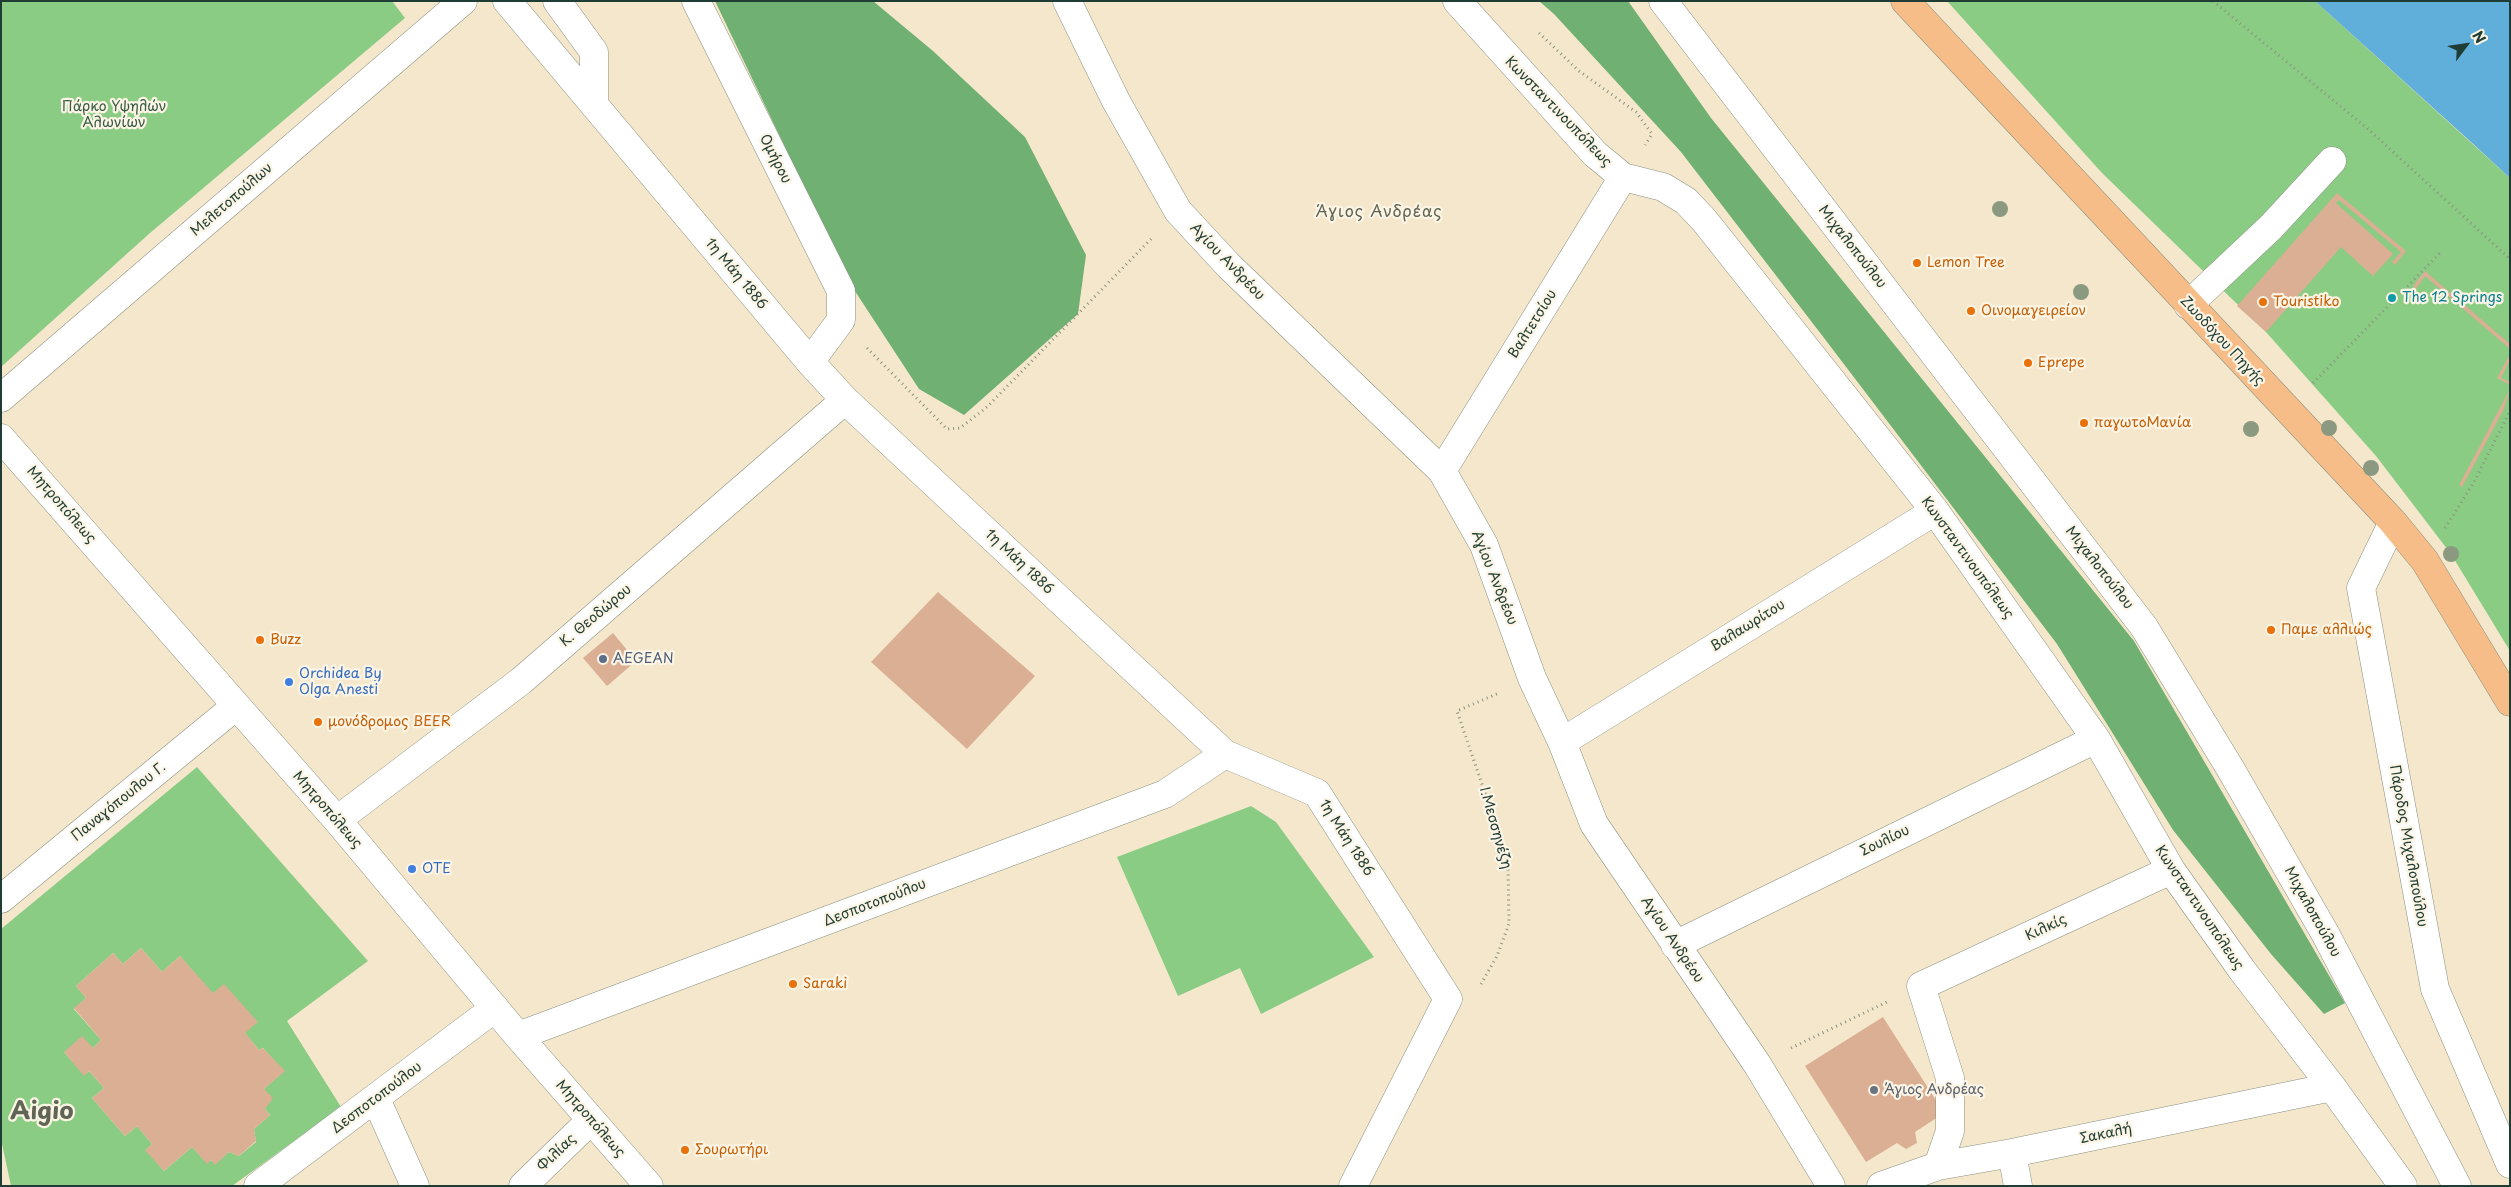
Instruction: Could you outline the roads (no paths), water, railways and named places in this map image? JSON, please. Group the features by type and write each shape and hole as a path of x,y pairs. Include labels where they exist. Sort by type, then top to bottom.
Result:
{"main road":[{"name":"Ζωοδόχου Πηγής","path":"1905,1 2393,522 2425,561 2510,702"}],"street":[{"name":"Μελετοπούλων","path":"1,398 464,1"},
{"name":"1η Μάη 1886","path":"507,1 810,362 845,400 1225,754 1317,793 1448,998 1354,1186"},
{"path":"557,1 594,52 594,105"},
{"name":"Ομήρου","path":"696,1 841,291 841,320 810,362"},
{"name":"Αγίου Ανδρέου","path":"1067,1 1116,101 1178,212 1229,266 1442,471 1484,545 1532,678 1562,742 1594,824 1674,945 1757,1064 1831,1186"},
{"name":"Κωνσταντινουπόλεως","path":"1457,1 1595,154 1623,177 1663,187 1686,201 1704,220 1935,511 2096,739 2171,870 2242,970 2332,1087 2403,1186"},
{"name":"Μιχαλοπούλου","path":"1663,1 2144,627 2230,768 2326,935 2458,1186"},
{"path":"2188,305 2271,227 2332,161"},
{"name":"Βαλτετσίου","path":"1442,471 1623,177"},
{"name":"Κ. Θεοδώρου","path":"337,820 525,677 845,400"},
{"name":"Μητροπόλεως","path":"1,438 337,820 518,1036 649,1186"},
{"name":"Βαλαωρίτου","path":"1562,742 1935,511"},
{"name":"Πάροδος Μιχαλοπούλου","path":"2393,522 2361,588 2362,597 2435,989 2510,1164"},
{"name":"Παναγόπουλου Γ.","path":"1,899 236,706"},
{"name":"Σουλίου","path":"1674,945 2096,739"},
{"name":"Δεσποτοπούλου","path":"518,1036 1165,794 1225,754"},
{"name":"Κιλκίς","path":"1938,1166 1950,1131 1950,1078 1921,986 2171,870"},
{"name":"Δεσποτοπούλου","path":"258,1186 495,1008"},
{"name":"Σακαλή","path":"1881,1186 1938,1166 2012,1153 2332,1087"},
{"path":"376,1099 415,1186"},
{"name":"Φιλίας","path":"522,1186 590,1120"},
{"path":"2012,1153 2018,1186"}],"water":[{"path":"2315,1 2510,1 2510,178 2471,142"}],"place":[{"name":"Lemon Tree","path":"1917,263"},
{"name":"The 12 Springs","path":"2392,298"},
{"name":"Touristiko","path":"2263,302"},
{"name":"Οινομαγειρείον","path":"1971,311"},
{"name":"Eprepe","path":"2028,363"},
{"name":"παγωτοΜανία","path":"2084,423"},
{"name":"Παμε αλλιώς","path":"2271,630"},
{"name":"Buzz","path":"260,640"},
{"name":"AEGEAN","path":"603,659"},
{"name":"Orchidea By Olga Anesti","path":"289,682"},
{"name":"μονόδρομος BEER","path":"318,722"},
{"name":"OTE","path":"412,869"},
{"name":"Saraki","path":"793,984"},
{"name":"Άγιος Ανδρέας","path":"1874,1090"},
{"name":"Σουρωτήρι","path":"685,1150"}],"district":[{"name":"Άγιος Ανδρέας","path":"1379,213"},
{"name":"Aigio","path":"42,1112"}],"park label":[{"name":"Πάρκο Υψηλών Αλωνίων","path":"114,116"}]}
